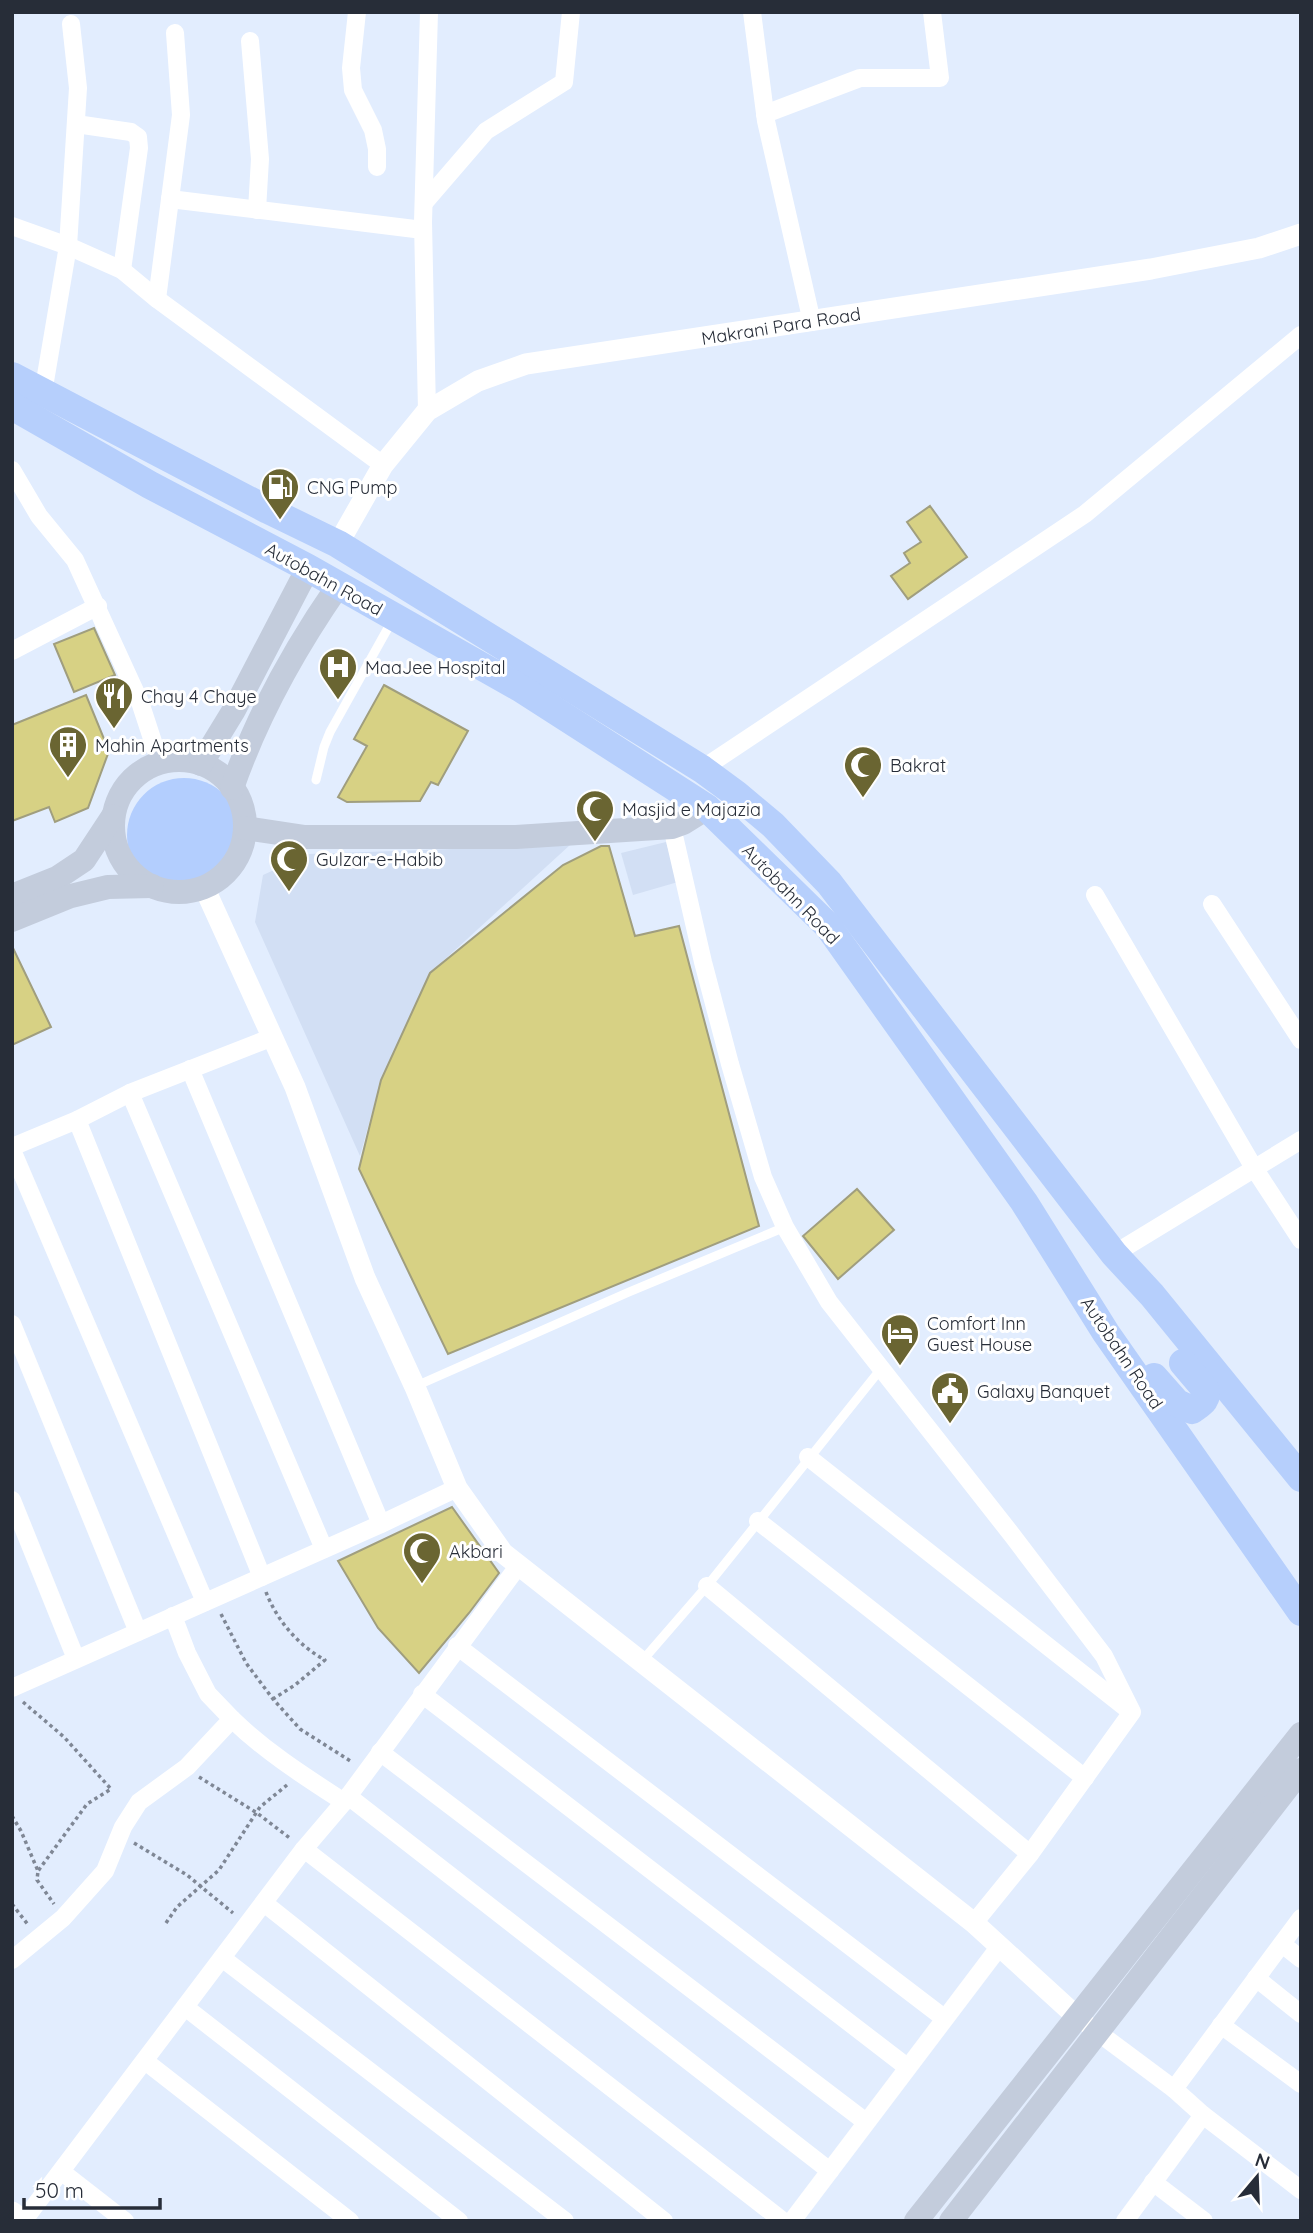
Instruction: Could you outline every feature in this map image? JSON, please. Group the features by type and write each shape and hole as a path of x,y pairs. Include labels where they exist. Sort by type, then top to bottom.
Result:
{"highway":[{"name":"Autobahn Road","path":"12,376 338,544 702,769 773,825 829,883 1114,1254 1152,1295 1301,1478"},
{"name":"Autobahn Road","path":"12,406 520,688 707,807 828,926 1024,1202 1106,1334 1301,1612"},
{"path":"1106,1334 1139,1360 1177,1403 1192,1410 1205,1400 1205,1389 1164,1340 1152,1295"}],"main road":[{"path":"201,764 234,710 308,568"},
{"path":"232,788 256,726 312,624 338,586"},
{"path":"12,896 57,878 84,860 113,816 118,798 129,783 143,771 160,763 187,761 201,764 218,774 232,788 242,807 245,828 242,847 220,878 204,887 187,892 152,887 108,887 71,896 12,920"},
{"path":"245,828 304,837 516,837 672,827 707,807"},
{"path":"113,816 114,837 120,858 134,875 152,887"},
{"path":"916,2221 1301,1734"},
{"path":"951,2221 1301,1770"}],"street":[{"path":"357,12 351,68 353,90 373,130 377,167"},
{"path":"427,411 423,230 429,12"},
{"path":"424,203 486,131 564,82 571,12"},
{"path":"752,12 765,114 812,322"},
{"path":"765,114 860,78 940,79 932,12"},
{"path":"43,393 68,246 78,88 71,24"},
{"path":"157,299 181,115 175,33"},
{"path":"250,41 260,159 257,210"},
{"path":"76,124 131,132 138,137 139,148 122,270"},
{"path":"170,199 423,230"},
{"path":"12,226 68,246 122,270 157,299 383,465"},
{"name":"Makrani Para Road","path":"338,544 383,465 427,411 478,381 526,364 1151,269 1259,248 1301,234"},
{"path":"702,769 1085,514 1301,335"},
{"path":"12,470 39,516 75,560 140,702 160,763"},
{"path":"13,648 97,606"},
{"path":"672,827 730,1064 763,1177 785,1227 829,1302 880,1370 1013,1535 1104,1656 1132,1712"},
{"path":"204,887 295,1087 365,1278 457,1488 503,1553 975,1923 1076,2016 1174,2089 1203,2115 1301,2190"},
{"path":"1095,895 1254,1168 1301,1240"},
{"path":"1212,904 1301,1040"},
{"path":"209,1600 12,1149 130,1093 273,1037"},
{"path":"190,1069 381,1524"},
{"path":"130,1093 324,1549"},
{"path":"77,1119 262,1577"},
{"path":"1114,1254 1301,1140"},
{"path":"12,1324 138,1632"},
{"path":"808,1457 1132,1712"},
{"path":"16,1687 457,1488"},
{"path":"12,1500 76,1659"},
{"path":"758,1521 1085,1778"},
{"path":"12,2211 24,2220 62,2172 304,1849 346,1799 519,1565"},
{"path":"707,1586 1030,1854"},
{"path":"173,1616 187,1653 208,1693 258,1744 297,1772 346,1799 830,2171"},
{"path":"457,1646 944,2018"},
{"path":"422,1694 907,2067"},
{"path":"975,1923 1030,1854 1132,1712"},
{"path":"12,1960 63,1918 105,1871 120,1834 139,1802 187,1767 232,1719"},
{"path":"380,1752 866,2122"},
{"path":"304,1849 783,2221"},
{"path":"264,1903 664,2221"},
{"path":"1174,2089 1301,1918"},
{"path":"1282,1944 1301,1959"},
{"path":"792,2221 1000,1947"},
{"path":"222,1958 565,2221"},
{"path":"1256,1978 1301,2014"},
{"path":"185,2007 459,2221"},
{"path":"1221,2025 1301,2084"},
{"path":"145,2061 350,2221"},
{"path":"1125,2221 1203,2115"},
{"path":"62,2172 125,2221"},
{"path":"1153,2182 1204,2221"}],"lane":[{"path":"316,780 330,732 394,617"},
{"path":"415,1387 629,1292 785,1227"},
{"path":"641,1663 707,1586 880,1370"}],"path":[{"path":"262,1577 268,1597 286,1628 307,1650 325,1660 274,1699"},
{"path":"209,1600 246,1663 300,1729 366,1771"},
{"path":"16,1687 111,1789 87,1804 38,1871"},
{"path":"187,1767 206,1782 257,1813 304,1849"},
{"path":"166,1923 177,1907 219,1870 257,1813 285,1788 297,1772"},
{"path":"12,1816 38,1871 37,1880 63,1918"},
{"path":"120,1834 187,1875 248,1924"},
{"path":"12,1905 38,1939"}],"shaded area":[{"path":"184,778 206,782 216,787 232,803 237,813 241,835 237,857 232,867 216,883 206,888 184,892 162,888 152,883 136,867 131,857 127,835 131,813 136,803 152,787 162,782"},
{"path":"666,842 678,882 633,895 621,853"},
{"path":"570,845 430,973 381,1080 360,1156 255,922 263,875 309,854"}],"building":[{"path":"930,506 967,557 908,599 891,576 910,563 904,553 921,542 907,522"},
{"path":"94,628 115,675 74,692 54,644"},
{"path":"384,685 468,731 438,785 431,782 420,801 347,802 338,797 367,746 354,739"},
{"name":"Mahin Apartments","path":"86,695 109,751 88,808 55,822 49,807 12,821 12,725"},
{"path":"601,846 609,846 635,936 679,926 759,1226 448,1354 359,1169 381,1080 430,973 563,865"},
{"path":"12,946 51,1027 12,1045"},
{"path":"857,1189 894,1230 838,1279 803,1236"},
{"name":"Akbari","path":"452,1507 499,1573 419,1673 378,1628 338,1561"}],"place":[{"name":"CNG Pump","path":"280,521"},
{"name":"MaaJee Hospital","path":"338,701"},
{"name":"Chay 4 Chaye","path":"114,730"},
{"name":"Mahin Apartments","path":"68,779"},
{"name":"Bakrat","path":"863,799"},
{"name":"Masjid e Majazia","path":"595,843"},
{"name":"Gulzar-e-Habib","path":"289,893"},
{"name":"Comfort Inn Guest House","path":"900,1367"},
{"name":"Galaxy Banquet","path":"950,1425"},
{"name":"Akbari","path":"422,1585"}]}
